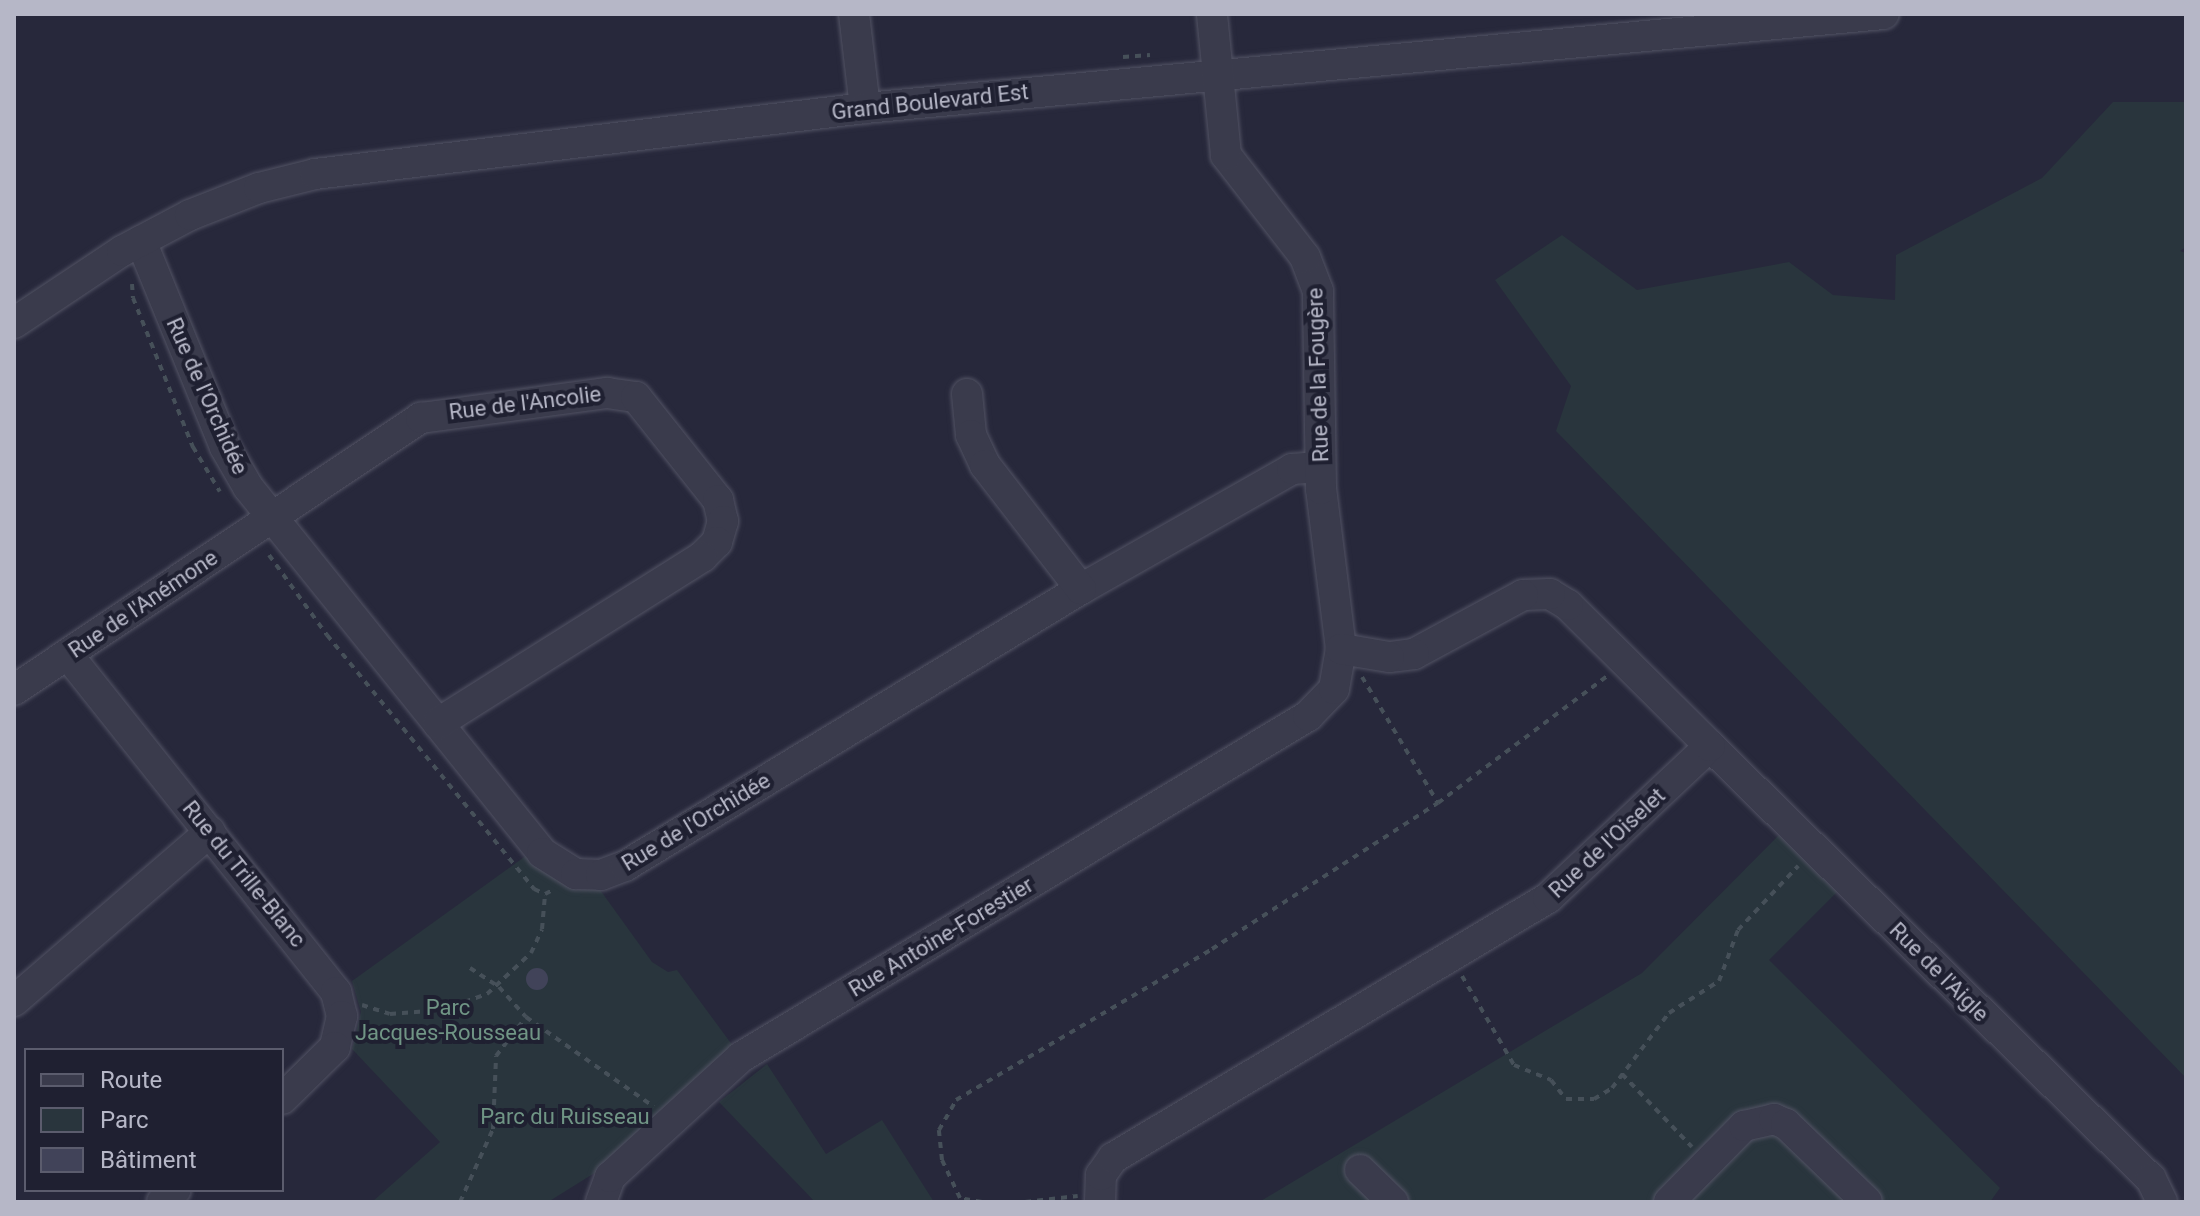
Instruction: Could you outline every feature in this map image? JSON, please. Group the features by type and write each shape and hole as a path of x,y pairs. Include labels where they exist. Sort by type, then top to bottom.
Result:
{"street":[{"path":"854,14 865,108"},
{"name":"Rue de la Fougère","path":"1212,14 1229,162 1305,257 1316,282 1320,467 1341,649 1334,689 1317,711"},
{"name":"Grand Boulevard Est","path":"14,323 141,241 224,200 315,174 865,108 1884,14"},
{"name":"Rue de l'Orchidée","path":"141,241 225,447 271,517 547,859 576,874 601,875 625,866 1081,589 1292,469 1320,467"},
{"name":"Rue de l'Ancolie","path":"271,517 428,416 617,392 636,397 651,410 718,500 723,521 717,542 702,557 438,723"},
{"path":"967,394 971,435 985,465 1081,589"},
{"name":"Rue de l'Anémone","path":"14,690 271,517"},
{"path":"1341,649 1389,657 1414,654 1516,598 1536,592 1568,605 1710,746"},
{"name":"Rue du Trille-Blanc","path":"68,655 328,978 339,999 342,1023 335,1047 284,1097"},
{"name":"Rue Antoine-Forestier","path":"601,1202 610,1177 741,1057 1317,711"},
{"name":"Rue de l'Aigle","path":"1710,746 2151,1179 2162,1202"},
{"name":"Rue de l'Oiselet","path":"1099,1199 1101,1175 1120,1153 1451,957 1570,882 1710,746"},
{"path":"14,1001 210,832"},
{"path":"1669,1202 1744,1126 1774,1119 1786,1124 1867,1202"},
{"path":"1360,1170 1393,1202"}],"path":[{"name":"Rue de l'Orchidée","path":"134,279 133,298 188,436 225,499"},
{"path":"266,548 327,635 534,889 545,894"},
{"path":"1341,649 1438,803"},
{"path":"982,1202 960,1200 947,1177 939,1144 942,1119 956,1100 1212,949 1438,803 1625,662"},
{"path":"1451,957 1521,1072 1551,1080 1573,1102 1605,1094 1669,1013 1719,981 1738,930 1814,849"},
{"path":"355,1005 390,1014 442,1010 499,987 520,968 538,939 545,894 561,882"},
{"path":"470,968 499,987 526,1017 671,1121"},
{"path":"460,1202 491,1139 496,1056 526,1017"},
{"path":"1622,1074 1707,1163"},
{"path":"1025,1202 1099,1199"}],"green space":[{"path":"2113,102 2186,102 2186,247 2180,251 2186,253 2186,1078 1556,431 1571,386 1495,280 1562,235 1637,290 1789,262 1833,295 1895,300 1896,255 2042,178"},
{"path":"1779,835 1837,892 1769,960 2000,1188 1990,1202 1259,1202 1642,973"},
{"path":"527,855 578,890 598,887 652,962 668,972 677,970 733,1046 601,1169 548,1202 372,1202 440,1142 352,1049 361,1012 352,981"},
{"path":"767,1064 826,1154 882,1120 934,1202 815,1202 719,1102"}],"building":[{"path":"537,968 545,971 548,979 545,987 537,990 529,987 526,979 529,971"}],"park label":[{"name":"Parc Jacques-Rousseau","path":"448,1020"},
{"name":"Parc du Ruisseau","path":"565,1117"}]}
